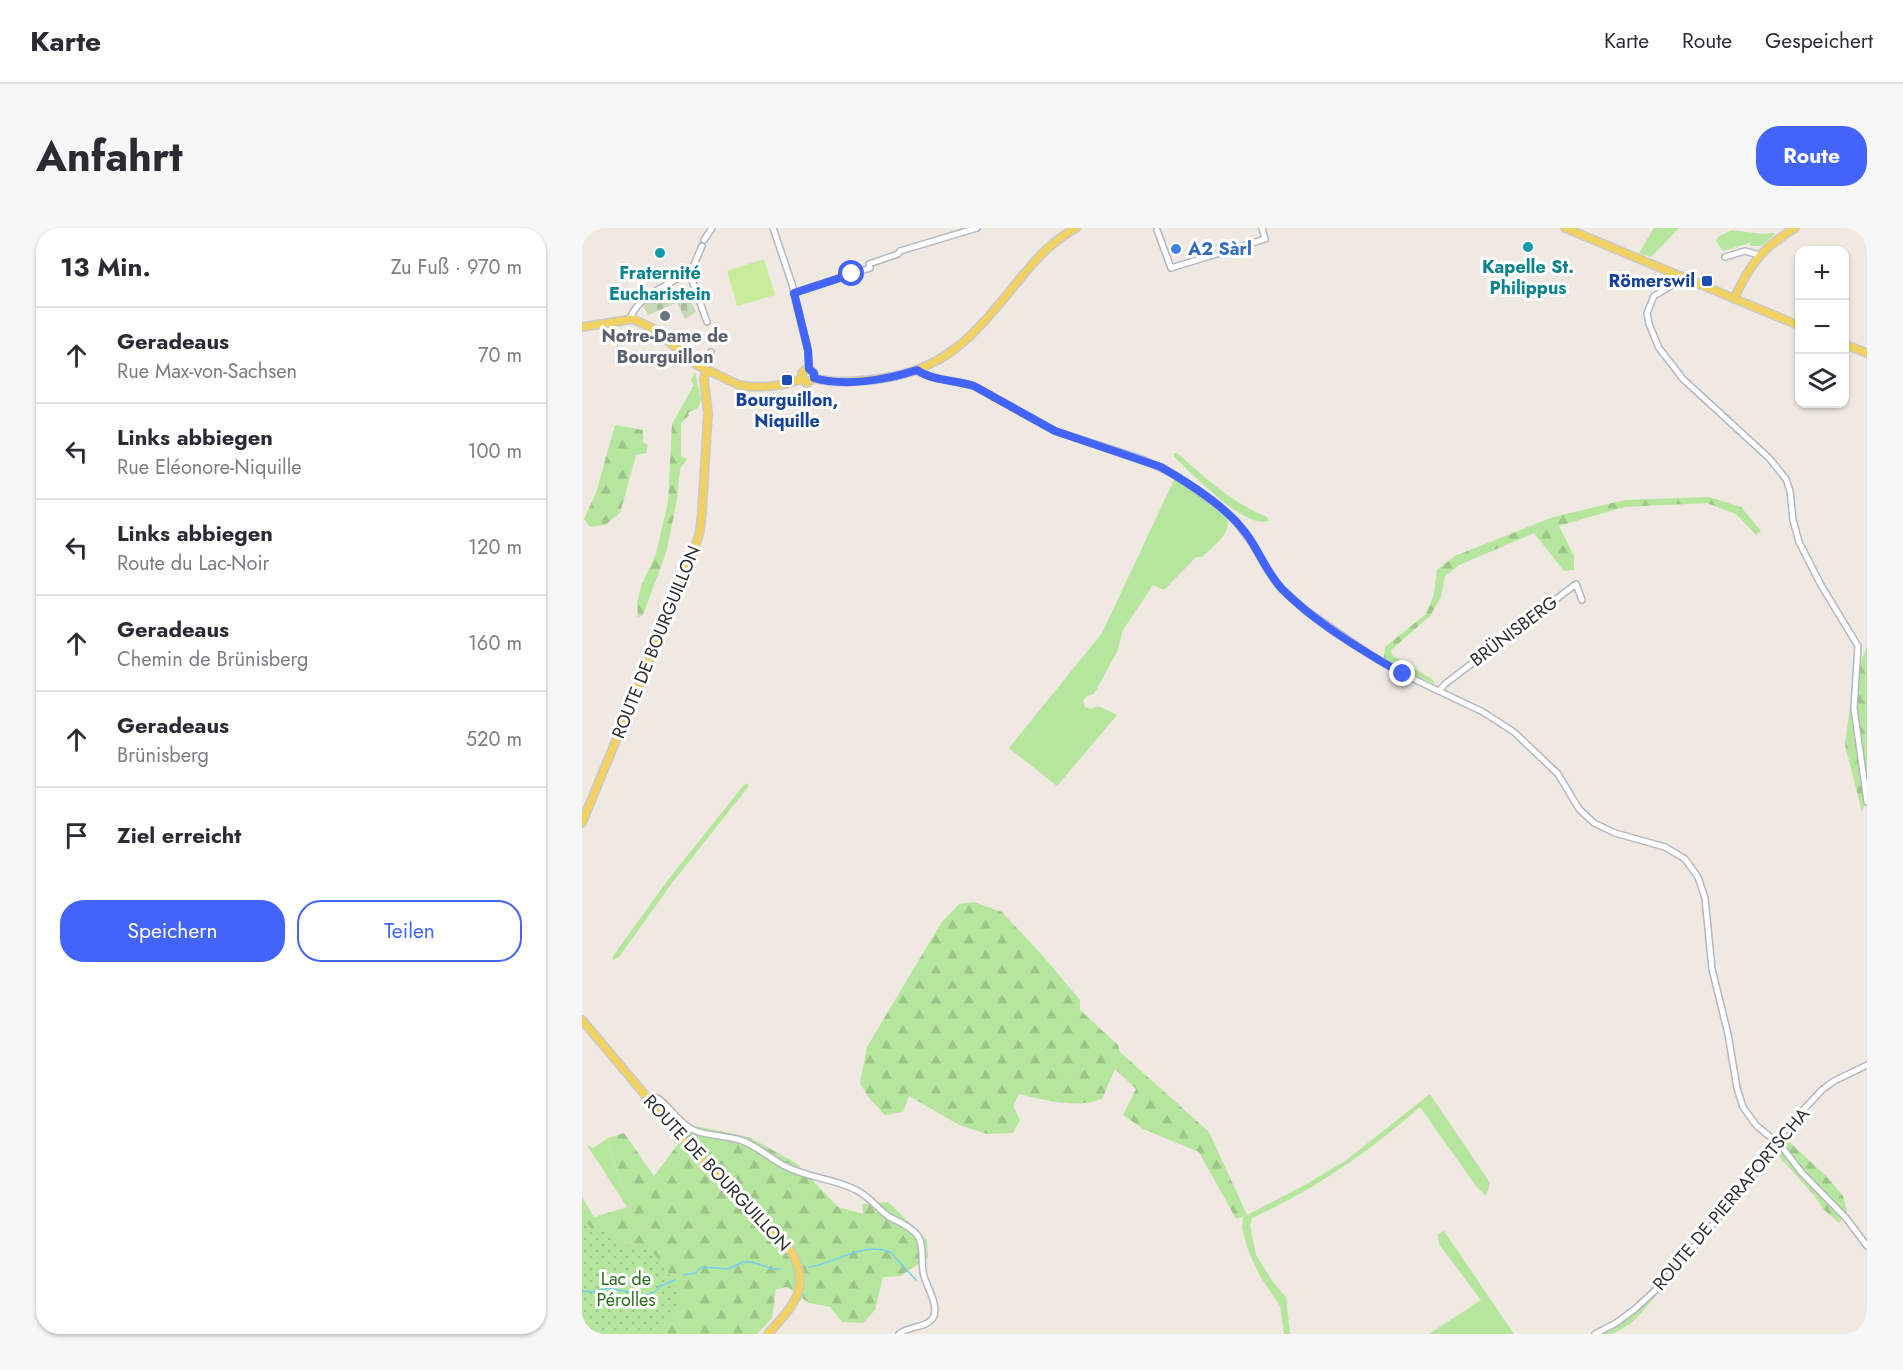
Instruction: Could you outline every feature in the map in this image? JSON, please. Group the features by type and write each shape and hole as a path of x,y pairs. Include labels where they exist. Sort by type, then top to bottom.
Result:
{"main road":[{"path":"814,378 833,382 887,378 939,361 957,348 996,308 1042,253 1076,228"},
{"path":"1565,228 1577,230 1795,324"},
{"path":"1734,299 1743,277 1760,255 1795,228"},
{"path":"582,327 630,319 652,328 706,370 746,387 787,384 802,379 809,382 814,378"},
{"path":"1849,346 1867,353"},
{"path":"802,379 802,373 809,369 814,373 814,378"},
{"name":"ROUTE DE BOURGUILLON","path":"582,823 694,551 700,531 708,413 704,380 706,370"},
{"name":"ROUTE DE BOURGUILLON","path":"582,1020 648,1100 711,1170 789,1247 800,1271 798,1296 768,1334"}],"street":[{"path":"630,319 632,312 647,298 689,272 712,228"},
{"path":"773,228 794,293 808,350 809,369"},
{"path":"794,293 870,268 869,264 898,254 900,251 977,228"},
{"path":"1157,230 1171,268 1265,239 1262,228"},
{"path":"1725,257 1745,252 1760,255"},
{"path":"689,272 707,322"},
{"path":"1681,276 1677,282 1654,296 1647,313 1654,338 1678,372 1769,458 1786,479 1799,542 1821,585 1858,646 1854,708 1867,802"},
{"path":"706,370 711,352"},
{"path":"917,370 928,377 974,386 1038,423 1086,443 1142,459 1177,476 1222,508 1239,525 1273,578 1297,603 1360,649 1403,674 1483,712 1514,732 1556,772 1579,809 1594,823 1614,833 1656,843 1685,859 1694,869 1707,905 1712,969 1728,1034 1738,1095 1750,1118 1777,1143 1802,1173 1846,1218 1867,1246"},
{"name":"BRÜNISBERG","path":"1439,691 1445,684 1576,584 1582,600"},
{"name":"ROUTE DE PIERRAFORTSCHA","path":"1596,1334 1626,1316 1657,1288 1738,1195 1787,1127 1823,1089 1867,1065"},
{"path":"648,1100 654,1097 660,1098 676,1118 689,1129 739,1140 754,1146 800,1173 856,1190 886,1215 913,1230 921,1246 921,1269 934,1305 934,1315 929,1322 906,1329 899,1334"}],"green space":[{"path":"1654,228 1679,228 1651,257 1639,253"},
{"path":"1731,230 1775,234 1761,246 1751,246 1749,243 1723,251 1716,241 1718,237"},
{"path":"764,259 775,295 737,306 727,271"},
{"path":"669,288 675,303 648,315 643,305"},
{"path":"687,294 696,312 685,319 677,303"},
{"path":"695,372 701,399 698,408 688,413 689,415 681,423 681,456 687,459 680,469 677,500 666,553 643,615 638,617 637,602 642,584 656,554 668,502 672,424 694,385 691,380"},
{"path":"615,425 643,430 643,442 648,445 646,453 636,455 620,513 605,525 590,527 584,519 596,493"},
{"path":"1174,453 1177,453 1230,497 1267,517 1268,521 1246,517 1232,508 1174,457"},
{"path":"1175,478 1226,515 1227,528 1217,544 1202,557 1196,557 1164,590 1153,585 1123,630 1117,652 1094,694 1087,696 1083,701 1085,707 1091,709 1098,706 1117,715 1057,786 1009,748 1102,633"},
{"path":"1709,497 1741,507 1761,531 1756,535 1736,514 1707,503 1624,507 1559,526 1574,556 1574,570 1564,571 1534,533 1459,565 1445,576 1441,597 1430,616 1391,650 1392,655 1432,679 1435,684 1384,658 1385,647 1426,614 1434,594 1437,570 1455,556 1553,517 1625,500"},
{"path":"1867,646 1867,797 1862,812 1845,745 1853,682"},
{"path":"748,783 748,787 672,883 619,957 613,960 613,956 668,880 743,786"},
{"path":"974,902 1002,912 1080,1000 1080,1010 1118,1045 1120,1052 1209,1132 1247,1215 1236,1219 1199,1152 1143,1129 1123,1115 1136,1089 1115,1069 1102,1099 1092,1102 1061,1102 1019,1094 1013,1106 1020,1120 1013,1133 987,1134 959,1125 909,1096 903,1112 885,1115 869,1098 860,1083 867,1047 941,923 959,904"},
{"path":"1430,1094 1490,1183 1486,1196 1476,1186 1420,1107 1340,1169 1252,1218 1250,1226 1256,1255 1273,1282 1286,1297 1290,1334 1284,1334 1280,1306 1260,1276 1248,1250 1242,1228 1243,1217 1345,1161"},
{"path":"690,1125 749,1137 796,1163 838,1207 863,1214 862,1204 888,1202 927,1240 928,1258 900,1276 883,1277 875,1310 863,1323 842,1322 830,1307 809,1303 787,1287 776,1289 772,1318 757,1334 582,1334 582,1197 594,1217 631,1206 613,1161 608,1138 624,1133 654,1176"},
{"path":"608,1138 613,1161 631,1206 627,1207 587,1145 593,1148"},
{"path":"1785,1138 1827,1177 1843,1196 1847,1212 1839,1223 1824,1210 1813,1194 1776,1153"},
{"name":"Lac de Pérolles","path":"582,1217 592,1229 603,1227 620,1245 648,1247 667,1271 674,1283 677,1295 676,1307 671,1317 660,1327 642,1334 582,1334"},
{"path":"1444,1231 1514,1334 1429,1334 1481,1300 1439,1244 1438,1234"},
{"path":"1691,1252 1693,1254 1633,1322 1613,1334 1600,1334 1617,1325"}],"waterway":[{"path":"809,1267 859,1251 880,1249 890,1252 916,1280"},
{"path":"684,1275 695,1273 702,1267 728,1269 743,1262 780,1269"},
{"path":"582,1291 593,1292 608,1288 645,1295 675,1280"}],"place":[{"name":"Kapelle St. Philippus","path":"1528,247"},
{"name":"A2 Sàrl","path":"1176,249"},
{"name":"Fraternité Eucharistein","path":"660,253"},
{"name":"Römerswil","path":"1707,281"},
{"name":"Notre-Dame de Bourguillon","path":"665,316"},
{"name":"Bourguillon, Niquille","path":"787,380"}],"route":[{"path":"852,274 794,293 808,350 809,369 813,371 814,378 825,382 887,378 917,370 928,377 974,386 1055,431 1161,467 1222,508 1245,532 1280,587 1297,603 1360,649 1403,674"}]}
